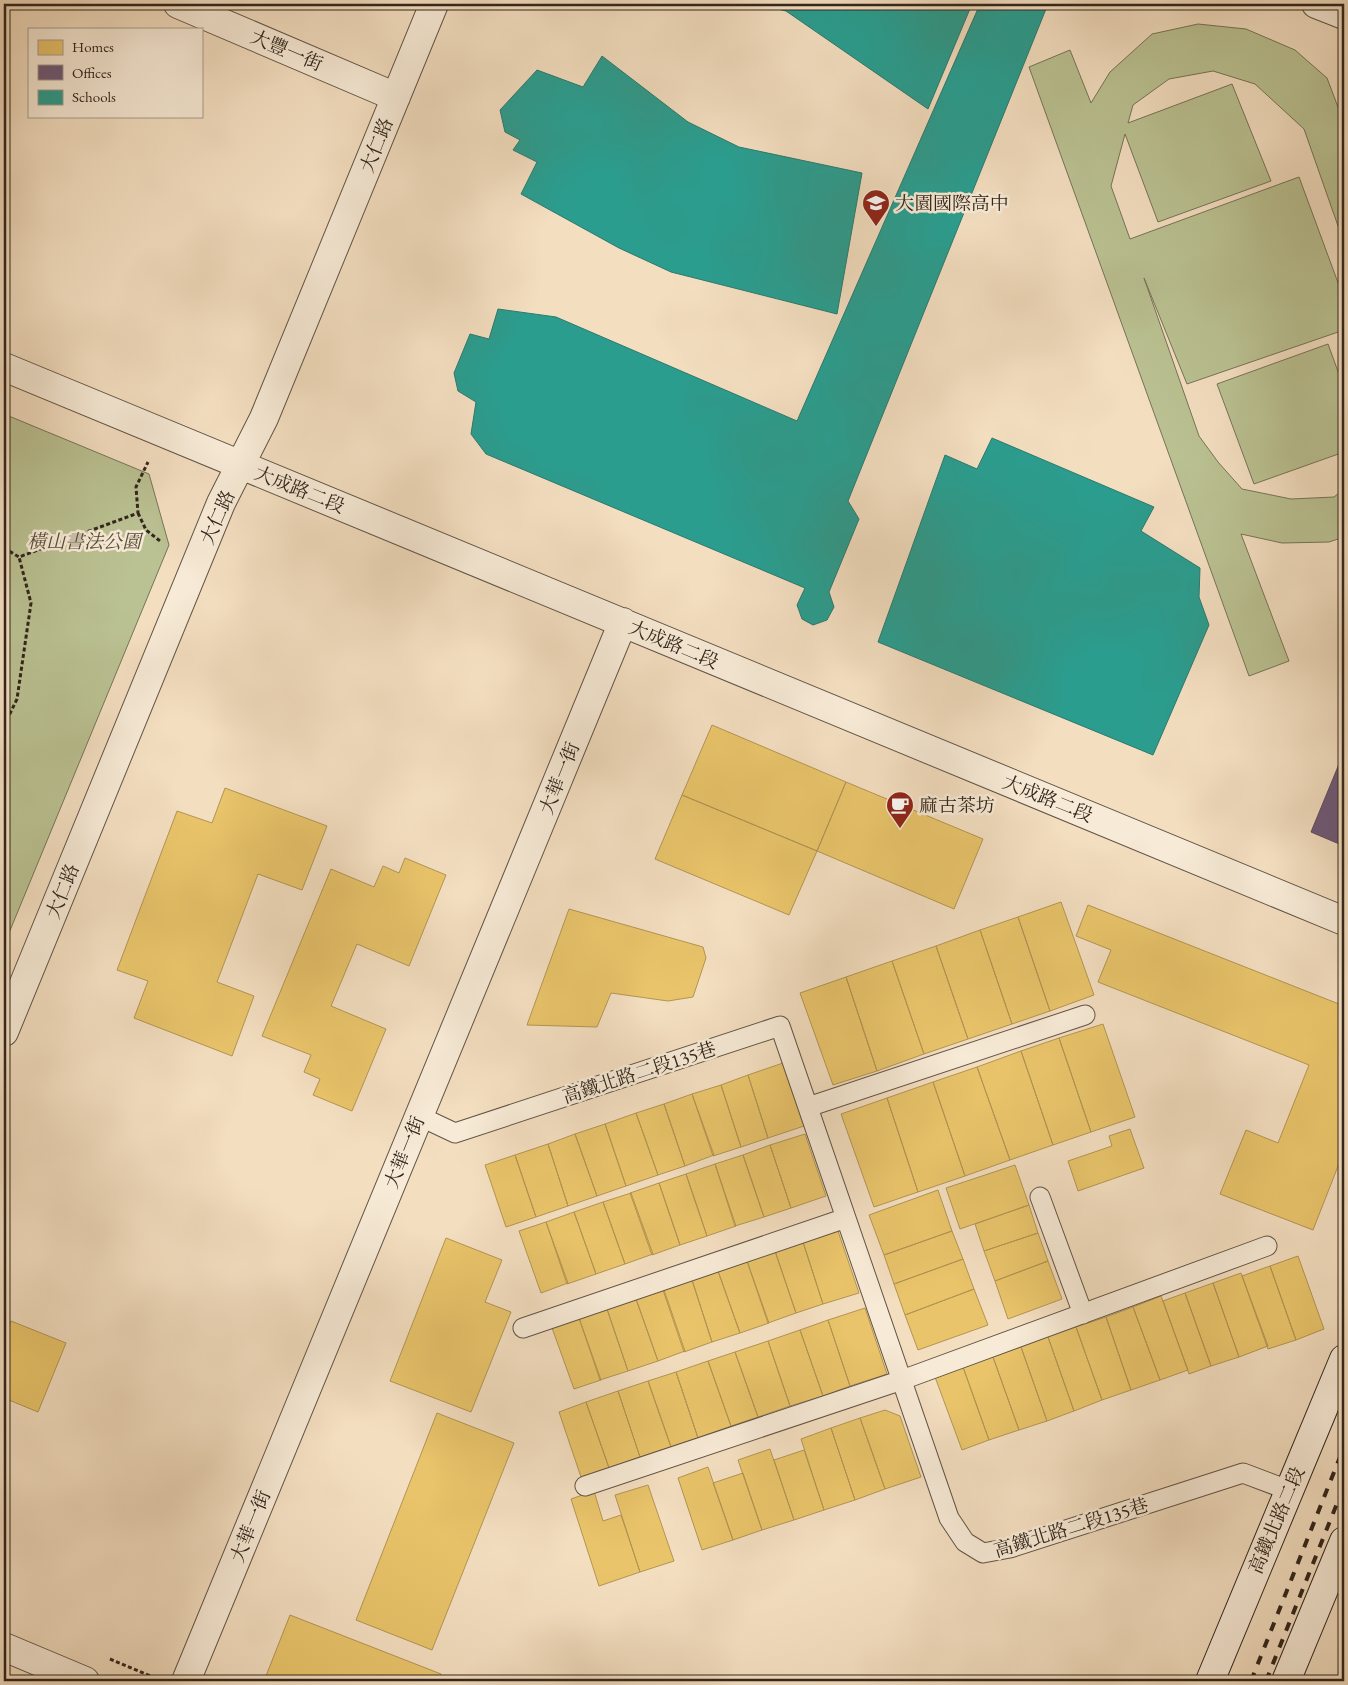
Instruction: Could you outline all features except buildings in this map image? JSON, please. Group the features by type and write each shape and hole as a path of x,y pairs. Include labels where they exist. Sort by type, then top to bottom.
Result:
{"street":[{"name":"大豐一街","path":"178,4 396,97"},
{"name":"大仁路","path":"4,1032 221,503 264,418 434,4"},
{"path":"1316,4 1344,16"},
{"name":"大成路二段","path":"4,367 1344,921"},
{"name":"大華一街","path":"186,1681 623,622"},
{"name":"高鐵北路二段","path":"1210,1681 1344,1359"},
{"path":"1286,1681 1344,1541"},
{"path":"4,1647 85,1681"}],"lane":[{"path":"808,1107 1085,1015"},
{"name":"高鐵北路二段135巷","path":"419,1116 455,1133 780,1026 950,1518 965,1542 983,1553 1010,1548 1243,1473 1288,1490"},
{"path":"1040,1197 1083,1314"},
{"path":"523,1328 846,1218"},
{"path":"585,1486 902,1380 1267,1246"}],"path":[{"path":"148,462 136,487 138,513 146,530 160,541"},
{"path":"19,557 138,513"},
{"path":"4,548 19,557 30,602 17,698 4,726"}],"green space":[{"path":"1198,24 1246,29 1295,50 1327,78 1344,123 1344,243 1304,129 1255,84 1213,71 1169,79 1133,105 1128,123 1232,84 1271,181 1158,222 1125,134 1111,186 1130,239 1299,177 1344,299 1344,330 1187,384 1144,278 1199,436 1218,462 1242,489 1291,499 1334,497 1344,489 1344,537 1329,542 1282,543 1241,534 1289,661 1249,676 1029,67 1070,50 1091,103 1110,72 1152,34"},
{"path":"1328,344 1344,388 1344,452 1254,484 1217,384"},
{"name":"橫山書法公園","path":"4,414 149,474 169,545 4,945"}],"railway":[{"path":"1251,1681 1344,1447"},
{"path":"1266,1681 1344,1486"}],"place":[{"name":"大園國際高中","path":"876,227"},
{"name":"麻古茶坊","path":"900,829"}]}
